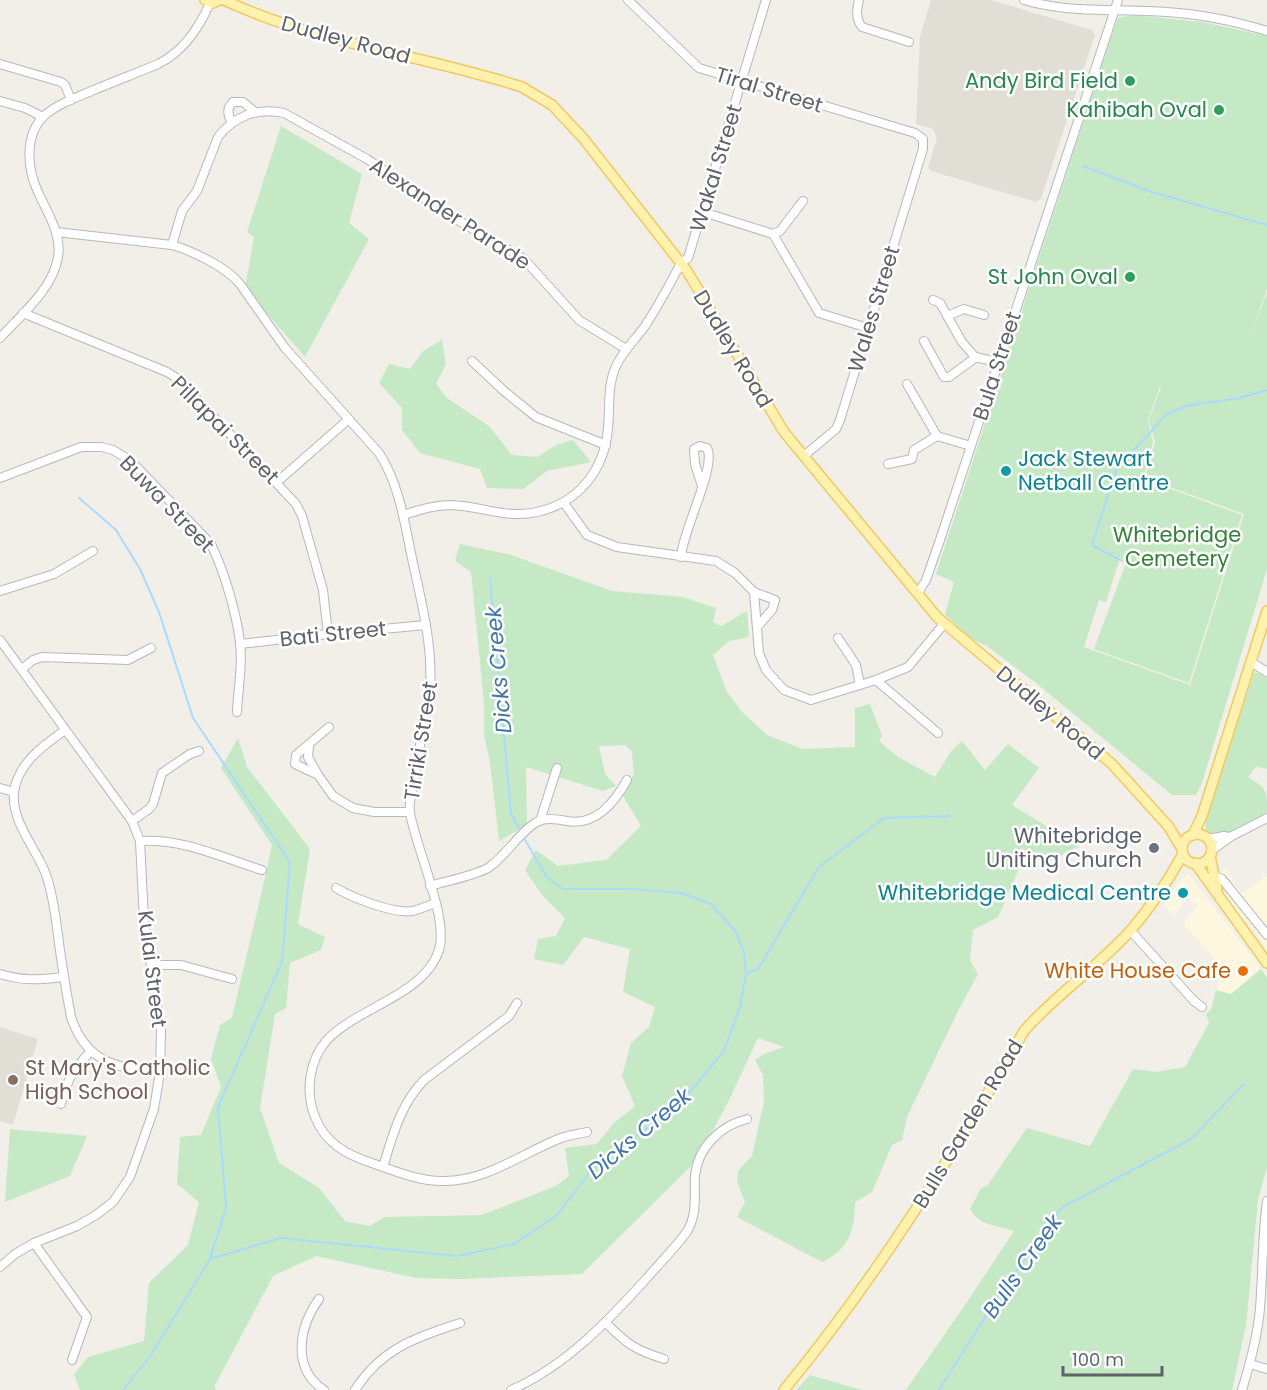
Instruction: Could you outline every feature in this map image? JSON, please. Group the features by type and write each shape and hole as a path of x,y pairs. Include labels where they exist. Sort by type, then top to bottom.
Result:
{"main road":[{"name":"Dudley Road","path":"224,0 256,15 361,46 522,87 562,115 583,138 681,263 775,419 944,624 1124,776 1169,827 1183,851"},
{"path":"1267,611 1202,816 1192,835 1186,839 1183,851 1218,894 1267,963"},
{"path":"1202,816 1218,894"},
{"name":"Dudley Road","path":"1169,827 1192,835"},
{"path":"1192,835 1206,838"},
{"name":"Bulls Garden Road","path":"783,1390 845,1313 916,1211 1024,1032 1038,1016 1130,930 1173,874 1183,851"},
{"path":"1194,863 1202,863 1210,854"},
{"name":"Bulls Garden Road","path":"1173,874 1194,863"}],"street":[{"name":"Tiral Street","path":"628,0 699,68 915,133 923,139 923,149"},
{"name":"Wakal Street","path":"564,503 593,476 599,466 606,445 612,379 617,364 645,325 681,263 688,258 766,0"},
{"path":"860,0 857,16 862,27 909,42"},
{"path":"1024,0 1051,7 1168,12 1204,16 1267,31"},
{"name":"Bula Street","path":"918,592 926,580 1118,0"},
{"path":"0,338 47,284 58,256 56,232 36,188 30,168 29,154 33,134 43,117 62,104 171,57 195,32 211,1"},
{"path":"0,64 61,82 65,85 71,100"},
{"path":"0,101 25,108 43,117"},
{"name":"Alexander Parade","path":"232,123 228,113 233,102 243,102 255,112"},
{"name":"Alexander Parade","path":"172,245 182,211 197,191 215,144 224,130 232,123 255,112 273,110 284,113 367,159 449,215 524,259 579,320 626,349"},
{"name":"Wales Street","path":"805,455 836,429 923,149"},
{"path":"703,212 773,234 780,231 803,201"},
{"name":"Tirriki Street","path":"56,232 172,245 185,249 236,279 285,348 349,419 390,471 402,514 426,625 432,674 410,812 435,903 441,935 440,947 432,965 424,975 405,989 350,1021 325,1042 312,1068 309,1097 317,1124 325,1136 350,1156 426,1180 456,1181 488,1172 563,1137 587,1132"},
{"path":"773,234 819,313 868,328"},
{"path":"933,300 940,303 962,342 975,358 997,362"},
{"path":"947,316 961,309 984,315"},
{"name":"Pillapai Street","path":"23,313 167,372 178,379 278,482 297,504 302,516 322,590 328,634"},
{"path":"924,341 944,377 975,358"},
{"path":"472,361 504,392 537,417 606,445"},
{"path":"907,384 937,436 971,446"},
{"path":"278,482 349,419"},
{"path":"888,464 912,459 914,450 937,436"},
{"name":"Buwa Street","path":"0,478 81,447 101,447 131,460 211,544 220,566 240,644 237,712"},
{"path":"681,557 686,532 702,486"},
{"path":"402,514 425,508 453,505 515,515 550,509 564,503 587,535 617,547 716,561 735,573 754,592 775,600 772,610 758,626"},
{"path":"0,591 54,574 93,551"},
{"path":"754,592 759,653 766,670 784,690 811,700 876,680 908,667 944,624"},
{"name":"Bati Street","path":"240,644 426,625"},
{"path":"838,638 856,665 860,685"},
{"name":"Kulai Street","path":"0,640 132,821 140,841 144,921 161,1031 160,1072 154,1109 130,1177 113,1202 77,1226 34,1243 15,1254 0,1267"},
{"path":"21,669 33,660 42,657 128,660 151,648"},
{"path":"1251,662 1267,672"},
{"path":"876,680 938,733"},
{"path":"318,775 295,764 296,755 329,727"},
{"path":"64,730 39,748 27,762 14,792 16,809 23,829 46,873 53,903 63,977 75,1029 90,1052 110,1064 128,1069 160,1072"},
{"path":"309,746 308,757 333,796 353,808 374,812 410,812"},
{"path":"132,821 153,804 162,773 190,754 199,751"},
{"path":"540,821 556,768"},
{"path":"430,886 487,868 502,857 536,822 556,819 584,821 590,819 613,803 627,780"},
{"path":"0,788 14,792"},
{"path":"1210,854 1230,837 1267,818"},
{"path":"1206,838 1230,837"},
{"path":"140,841 156,840 176,843 262,870"},
{"path":"1213,875 1222,879 1267,935"},
{"path":"336,888 349,896 402,911 412,911 435,903"},
{"path":"1130,930 1202,1007"},
{"path":"151,965 181,965 232,979"},
{"path":"0,974 33,980 63,977"},
{"path":"383,1167 398,1118 413,1091 424,1080 508,1016 517,1003"},
{"path":"61,1104 73,1070 90,1052"},
{"path":"511,1390 531,1386 606,1323 687,1232 696,1207 695,1174 702,1152 721,1130 747,1119"},
{"path":"1242,1390 1250,1364 1260,1310 1261,1253 1267,1201"},
{"path":"34,1243 87,1317 72,1360"},
{"path":"319,1299 310,1312 301,1340 303,1358 310,1376 324,1390"},
{"path":"355,1390 380,1360 402,1345 460,1323"},
{"path":"606,1323 625,1342 640,1351 664,1359"},
{"path":"1250,1364 1267,1369"}],"shaded area":[{"path":"931,0 991,0 1092,30 1095,35 1041,199 1036,202 931,171 928,167 937,138 933,129 916,124 920,37"},
{"path":"1225,868 1241,893 1267,876 1267,953 1259,935 1251,924 1241,917 1225,894 1229,885 1219,872"},
{"path":"1189,874 1261,969 1231,994 1216,990 1220,978 1213,957 1183,924 1197,905 1187,898 1174,915 1163,904 1177,884"},
{"name":"St Mary's Catholic High School","path":"0,1027 38,1039 13,1125 0,1121"}],"green space":[{"name":"Whitebridge Cemetery","path":"1132,15 1202,22 1267,36 1267,288 1250,339 1267,292 1267,569 1202,783 1196,795 1172,795 1036,683 987,646 968,637 945,614 954,582 936,574 1118,18","holes":["1161,387 1149,420 1155,442 1145,478 1244,514 1190,685 1084,647 1099,600 1106,602 1119,561 1126,563 1094,649 1189,683 1242,515 1143,479 1153,442 1148,420"]},
{"path":"281,126 362,174 349,223 369,239 305,357 245,288 254,237 247,232"},
{"path":"442,340 446,364 436,384 447,398 489,426 512,455 537,457 556,445 573,440 591,462 547,471 523,489 487,488 480,469 420,453 402,430 402,408 379,383 389,364 410,369 423,351"},
{"path":"460,544 511,555 612,591 683,597 716,608 713,622 721,626 747,611 749,637 729,641 713,655 727,692 742,712 767,735 802,749 855,747 855,708 870,704 882,736 879,741 898,757 935,777 951,751 962,741 985,770 1008,744 1039,768 1012,805 1079,846 1050,861 1024,857 998,917 973,930 970,960 978,974 907,1117 902,1140 892,1145 872,1192 855,1202 854,1221 849,1238 839,1251 822,1262 737,1217 745,1202 737,1182 738,1171 752,1156 764,1102 763,1075 755,1060 784,1047 758,1038 697,1160 582,1274 460,1279 416,1278 316,1256 273,1276 214,1387 217,1390 80,1390 74,1374 88,1357 144,1341 149,1283 188,1245 199,1202 177,1184 180,1137 201,1135 221,1087 211,1059 220,1025 232,1018 272,845 221,768 238,738 247,767 310,849 298,924 325,937 321,950 290,963 286,1008 275,1014 260,1108 279,1163 319,1188 345,1221 369,1226 385,1217 482,1215 556,1186 569,1176 565,1148 597,1144 613,1124 635,1106 622,1076 631,1043 649,1027 655,1007 623,992 630,949 584,937 563,965 534,959 538,939 556,936 565,918 543,896 525,870 536,850 558,866 606,860 641,826 623,796 634,773 632,752 625,745 599,746 605,774 616,786 603,791 526,767 527,825 499,841 490,762 484,735 484,702 471,572 455,561"},
{"path":"1254,673 1267,678 1267,769 1256,766 1248,777 1265,791 1267,812 1228,832 1209,833 1206,831 1205,818"},
{"path":"1261,969 1267,978 1267,1167 1258,1200 1246,1325 1232,1390 906,1390 1014,1231 983,1222 970,1209 981,1188 987,1186 1027,1128 1090,1146 1133,1069 1156,1072 1185,1067 1209,1023 1206,1014 1211,1010 1216,990 1231,994"},
{"path":"10,1129 87,1136 70,1176 5,1202"},
{"path":"810,1375 862,1390 796,1390"}],"waterway":[{"path":"1083,166 1152,192 1267,225"},
{"path":"1118,559 1092,545 1120,459 1133,451 1166,415 1186,406 1239,398 1267,390"},
{"path":"79,498 116,530 140,569 159,612 193,718 290,862 282,962 218,1107 226,1207 210,1259"},
{"name":"Dicks Creek","path":"490,579 511,814 520,830"},
{"path":"746,974 758,969 819,867 884,818 950,816"},
{"name":"Dicks Creek","path":"123,1390 151,1355 210,1259 281,1238 457,1256 514,1244 556,1216 594,1167 680,1104 724,1051 740,1007 746,974 744,953 736,932 711,904 682,893 630,889 563,889 547,877 525,840"},
{"name":"Bulls Creek","path":"939,1390 999,1295 1061,1208 1191,1139 1244,1084"}],"place":[{"name":"Andy Bird Field","path":"1130,81"},
{"name":"Kahibah Oval","path":"1219,110"},
{"name":"St John Oval","path":"1130,277"},
{"name":"Jack Stewart Netball Centre","path":"1006,471"},
{"name":"Whitebridge Uniting Church","path":"1154,848"},
{"name":"Whitebridge Medical Centre","path":"1183,893"},
{"name":"White House Cafe","path":"1243,971"},
{"name":"St Mary's Catholic High School","path":"13,1080"}]}
